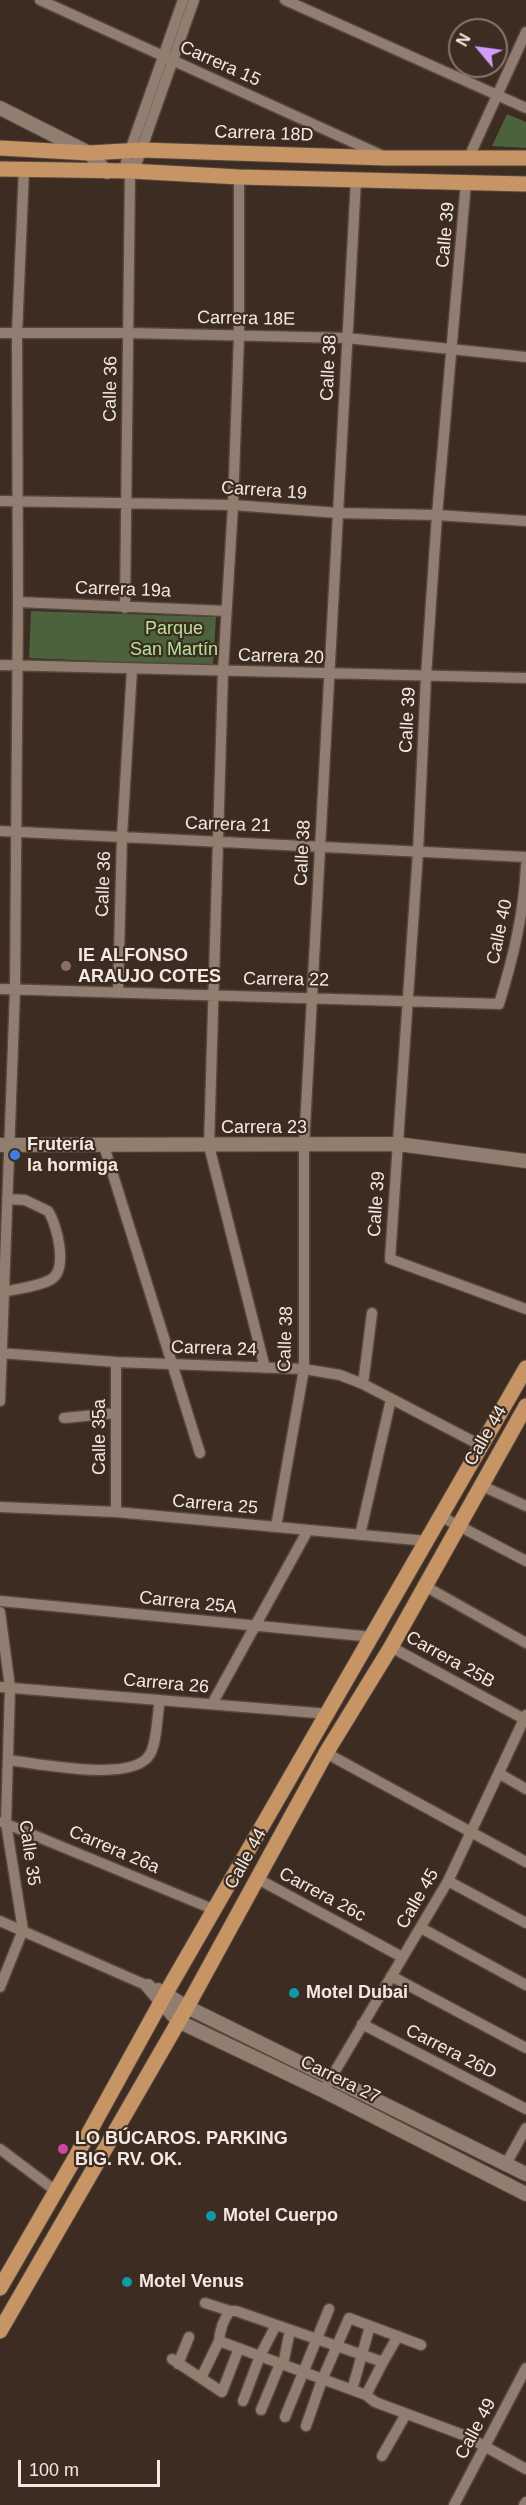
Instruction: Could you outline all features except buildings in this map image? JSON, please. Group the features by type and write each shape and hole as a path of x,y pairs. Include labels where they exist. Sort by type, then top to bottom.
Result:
{"main road":[{"name":"Carrera 18D","path":"0,148 89,153 136,150 386,158 526,158"},
{"path":"0,168 526,184"},
{"name":"Calle 44","path":"0,2288 526,1368"},
{"name":"Calle 44","path":"0,2331 187,2007 326,1753 391,1647 423,1585 526,1406"}],"street":[{"name":"Carrera 15","path":"40,0 386,158"},
{"name":"Calle 36","path":"168,59 183,0"},
{"name":"Calle 36","path":"125,608 130,171 137,162 136,150 168,59 194,0"},
{"path":"285,0 526,108"},
{"path":"469,157 526,32"},
{"path":"0,108 89,153 107,172"},
{"path":"0,118 66,150 82,162 88,171"},
{"path":"0,1401 7,1199 5,1145 15,990 18,602 17,334 24,169"},
{"path":"239,177 239,335 233,505 223,671 209,1146 264,1368"},
{"name":"Calle 38","path":"276,1527 304,1369 304,1146 356,179"},
{"name":"Calle 39","path":"466,182 437,515 426,676 418,852 390,1259 526,1309"},
{"name":"Carrera 18E","path":"0,333 129,333 347,338 526,357"},
{"name":"Carrera 19","path":"0,501 233,505 338,513 526,520"},
{"name":"Carrera 19a","path":"18,602 226,611"},
{"name":"Carrera 20","path":"0,665 526,678"},
{"name":"Calle 36","path":"118,992 122,836 132,669"},
{"name":"Carrera 21","path":"0,831 320,845 526,857"},
{"name":"Calle 40","path":"499,1004 515,951 524,897 526,865"},
{"name":"Carrera 22","path":"0,989 499,1004"},
{"name":"Carrera 23","path":"5,1145 398,1144 526,1161"},
{"path":"104,1146 200,1453"},
{"path":"4,1292 51,1280 57,1274 60,1264 58,1234 48,1211 24,1200 7,1199"},
{"path":"363,1384 372,1312"},
{"name":"Carrera 24","path":"1,1353 116,1362 304,1369 340,1375 363,1384 482,1446"},
{"name":"Calle 35a","path":"116,1362 116,1512"},
{"path":"360,1535 391,1399"},
{"path":"64,1418 116,1413"},
{"path":"480,1485 526,1506"},
{"name":"Carrera 25","path":"0,1507 116,1512 426,1541"},
{"path":"442,1517 526,1561"},
{"path":"212,1704 308,1530"},
{"path":"423,1585 526,1642"},
{"name":"Carrera 25A","path":"0,1601 373,1637"},
{"name":"Calle 35","path":"0,1612 8,1760 3,1822 23,1930"},
{"name":"Carrera 25B","path":"391,1647 525,1718"},
{"name":"Carrera 26","path":"5,1687 328,1714"},
{"path":"8,1760 108,1771 141,1764 152,1752 160,1700"},
{"name":"Calle 45","path":"324,2091 448,1881 525,1718"},
{"path":"326,1753 526,1862"},
{"path":"500,1774 526,1789"},
{"name":"Carrera 26a","path":"3,1822 215,1910"},
{"name":"Carrera 26c","path":"258,1879 402,1957"},
{"path":"448,1881 526,1923"},
{"name":"Carrera 27","path":"0,1921 148,1986 164,1998 332,2077 526,2174"},
{"path":"421,1928 526,1985"},
{"path":"0,1987 23,1930"},
{"path":"391,1976 526,2048"},
{"name":"Carrera 27","path":"164,1998 178,2021 324,2091 526,2194"},
{"name":"Carrera 26D","path":"362,2024 526,2109"},
{"path":"506,2164 526,2128"},
{"path":"0,2149 56,2191"},
{"path":"205,2303 236,2311 383,2362"},
{"path":"285,2417 328,2309"},
{"path":"201,2378 219,2341 220,2332 230,2311"},
{"path":"306,2426 322,2379 349,2318 421,2345"},
{"path":"243,2401 260,2356 276,2325"},
{"path":"352,2390 360,2354 370,2326"},
{"path":"261,2409 282,2364 290,2330"},
{"path":"366,2395 398,2336"},
{"path":"189,2337 175,2361 222,2392 239,2348"},
{"path":"219,2341 366,2395 375,2402 466,2436 526,2469"},
{"name":"Calle 49","path":"454,2505 526,2368"},
{"path":"382,2456 406,2414"}],"green space":[{"path":"507,114 526,122 526,148 492,146"},
{"name":"Parque San Martín","path":"31,611 216,617 213,666 29,658"}],"place":[{"name":"IE ALFONSO ARAUJO COTES","path":"66,966"},
{"name":"Frutería la hormiga","path":"15,1155"},
{"name":"Motel Dubai","path":"294,1993"},
{"name":"LO BÚCAROS. PARKING BIG. RV. OK.","path":"63,2149"},
{"name":"Motel Cuerpo","path":"211,2216"},
{"name":"Motel Venus","path":"127,2282"}]}
